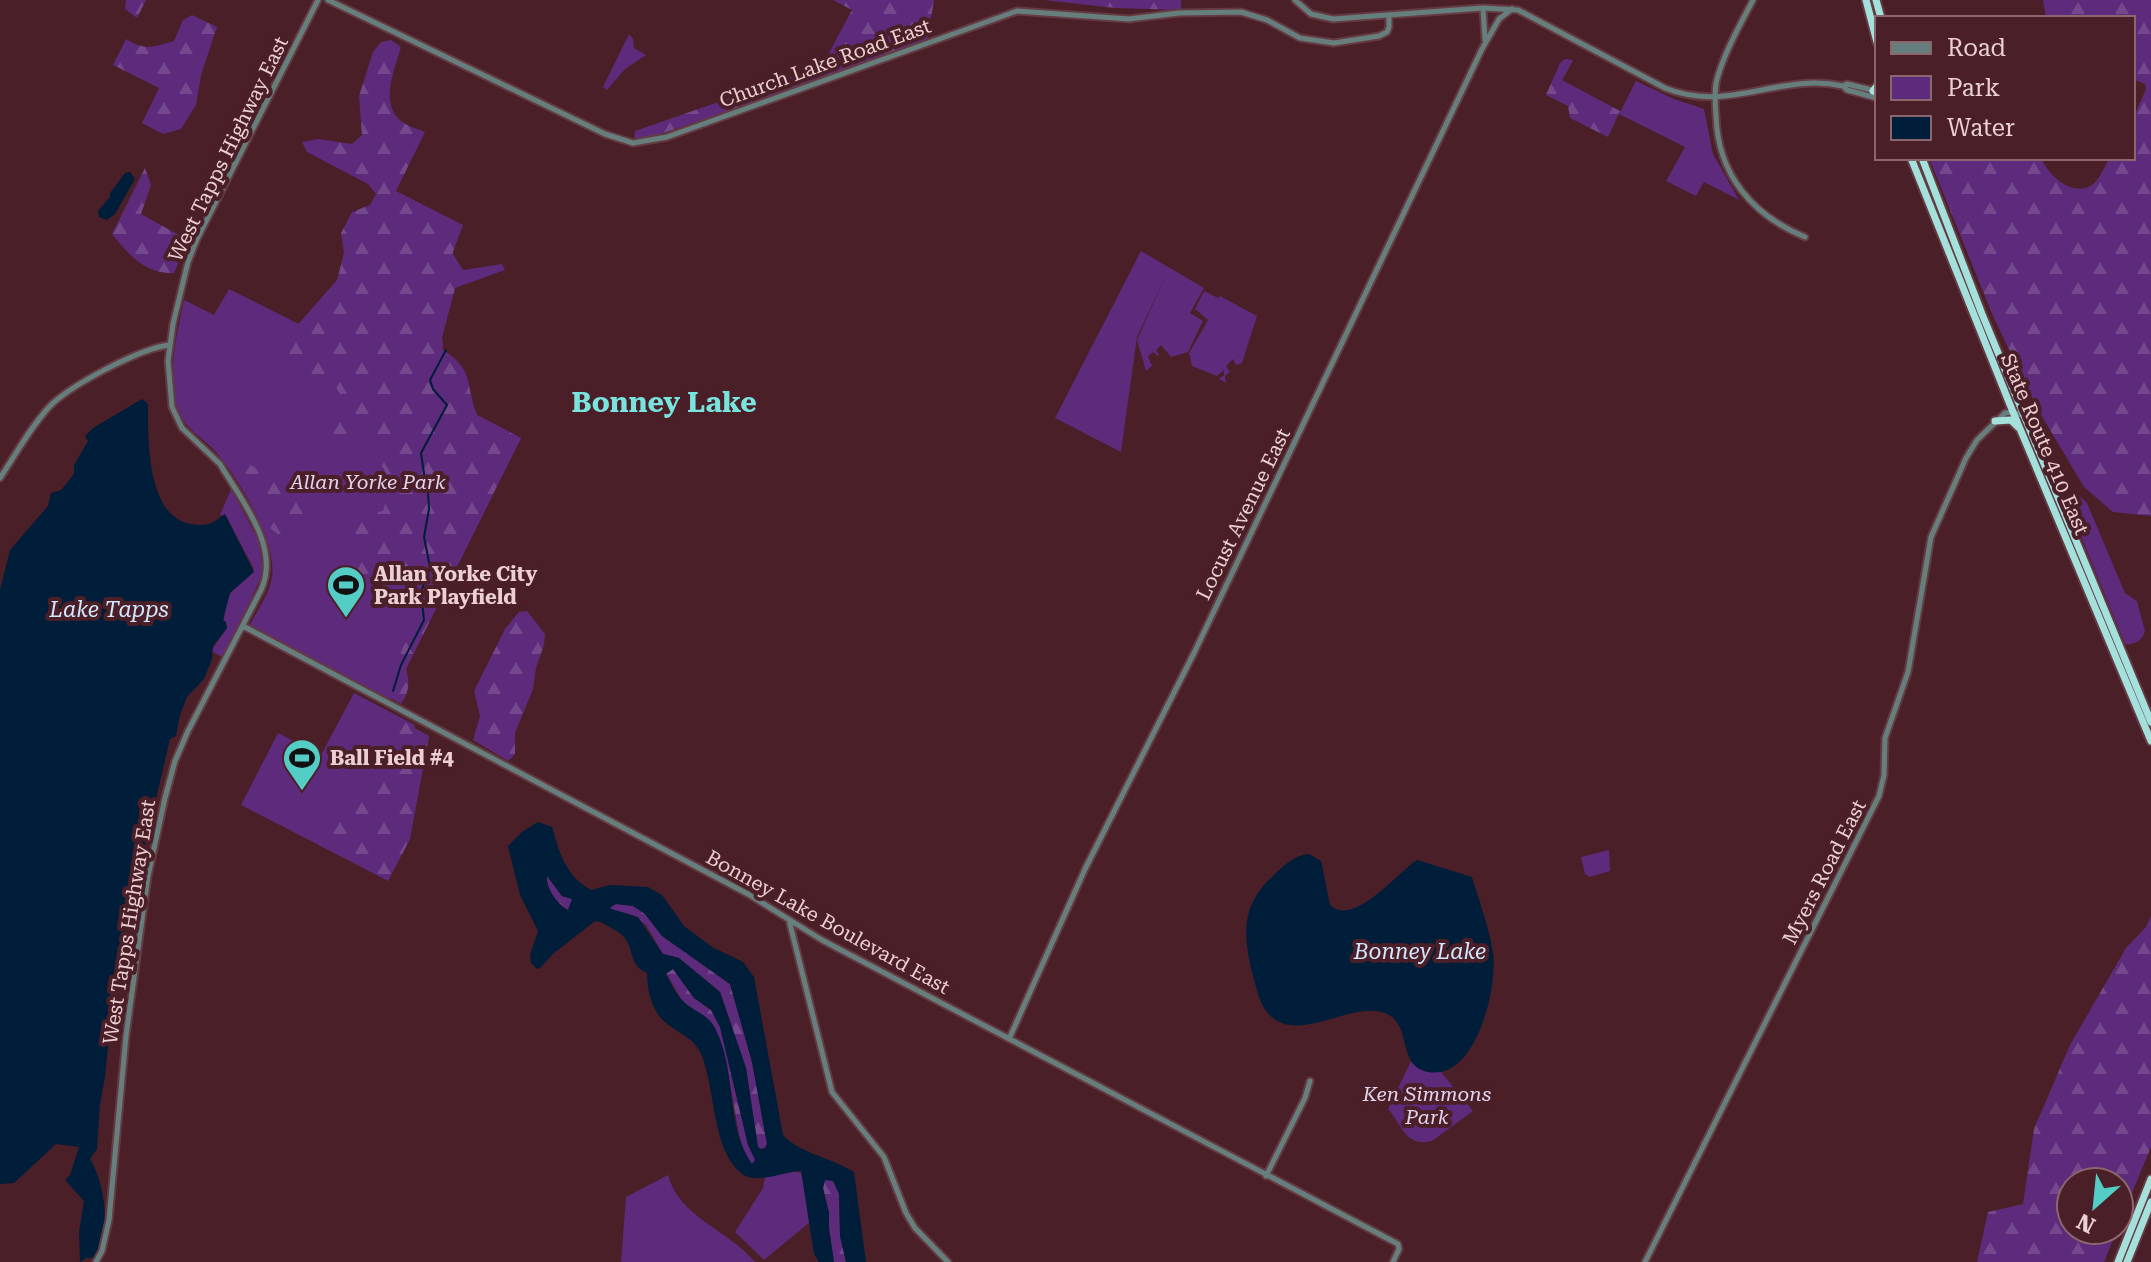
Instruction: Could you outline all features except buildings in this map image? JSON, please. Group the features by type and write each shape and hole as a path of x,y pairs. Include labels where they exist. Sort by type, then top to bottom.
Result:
{"highway":[{"path":"1866,0 1875,34"},
{"name":"State Route 410 East","path":"1912,160 2151,741"},
{"name":"State Route 410 East","path":"1923,160 2024,416 2151,722"},
{"path":"2006,393 1999,418 2011,420 2022,430"},
{"path":"2118,1262 2151,1179"},
{"path":"2127,1262 2151,1202"}],"street":[{"name":"West Tapps Highway East","path":"96,1262 102,1251 109,1220 124,1047 155,838 180,748 243,626 266,578 268,566 257,529 219,461 187,433 175,417 169,384 169,345 192,251 318,0"},
{"name":"Church Lake Road East","path":"328,0 605,134 633,143 667,137 1017,11 1129,19 1170,13 1241,12 1267,20 1300,38 1334,43 1350,43 1383,34 1389,27 1389,16"},
{"path":"1295,0 1319,17 1389,16 1483,8 1526,12 1665,88 1684,95 1728,97 1800,83 1847,84 1875,92"},
{"path":"1753,0 1719,74 1716,97 1720,149 1739,189 1762,213 1805,237"},
{"path":"1482,49 1486,31 1483,8"},
{"name":"Locust Avenue East","path":"1009,1039 1086,867 1194,653 1482,49 1499,19 1512,9"},
{"path":"0,478 43,414 57,400 142,352 169,345"},
{"path":"1999,418 2013,412 2024,416"},
{"name":"Myers Road East","path":"1645,1262 1879,796 1884,775 1885,738 1908,672 1931,537 1966,458 1977,440 1999,418"},
{"name":"Bonney Lake Boulevard East","path":"243,626 748,894 789,920 1009,1039 1398,1244 1393,1262"},
{"path":"789,920 829,1086 884,1157 915,1228 948,1262"},
{"path":"1266,1176 1305,1098 1310,1081"}],"green space":[{"path":"126,0 146,0 137,18 125,9"},
{"path":"833,0 934,0 927,42 820,81 634,140 635,131 822,66 852,10"},
{"path":"1044,0 1181,0 1181,10 1115,8"},
{"path":"2043,0 2151,0 2151,516 2113,512 2084,487 2037,408 1993,316 1930,160 2042,160 2062,183 2077,189 2092,185 2109,160 2135,160 2135,114 2146,89 2145,84 2135,80 2135,16 2046,16"},
{"path":"192,15 217,27 201,75 196,105 181,129 163,134 142,123 159,88 113,65 126,39 149,47 174,41 183,20"},
{"path":"629,34 634,48 646,55 625,69 607,90 603,87"},
{"path":"391,40 401,47 390,86 394,114 409,126 425,132 396,191 463,225 450,260 455,288 442,337 443,350 465,371 477,415 521,438 406,669 408,687 401,704 387,696 386,691 413,621 414,610 409,604 350,571 347,566 358,510 370,513 383,511 387,475 372,456 366,440 360,440 343,462 334,437 341,395 334,385 316,388 302,385 285,366 283,354 294,329 337,280 344,253 341,233 352,212 370,205 376,194 368,184 307,152 302,142 318,139 352,144 362,135 359,96 373,52 381,42"},
{"path":"1565,59 1573,60 1562,80 1620,111 1608,137 1570,118 1568,106 1546,95 1560,63"},
{"path":"1636,81 1704,109 1713,154 1739,200 1704,182 1696,196 1666,181 1685,147 1619,114"},
{"path":"145,168 151,185 141,214 188,240 174,273 146,267 131,256 112,234"},
{"name":"Allan Yorke Park","path":"450,249 463,270 502,264 505,270 455,288 442,337 443,350 453,357 464,372 477,415 521,438 390,701 249,626 271,582 272,562 268,545 254,510 233,475 214,450 181,417 173,383 174,355 184,300 214,315 229,289 386,368"},
{"path":"1141,251 1204,288 1190,313 1203,321 1188,352 1171,357 1161,345 1156,350 1159,355 1154,352 1148,356 1152,366 1146,371 1137,340 1165,277 1137,337 1121,452 1055,418"},
{"path":"1204,291 1257,316 1242,363 1236,365 1233,359 1226,366 1230,372 1225,376 1226,383 1219,379 1224,375 1224,370 1217,376 1192,366 1189,353 1208,320 1195,309"},
{"path":"234,462 243,462 310,490 315,509 297,542 290,544 269,527 235,475"},
{"name":"Allan Yorke Park","path":"231,489 259,541 263,573 224,658 211,651 225,631 227,602 235,587 254,569 226,516 220,515"},
{"path":"2076,493 2087,503 2125,593 2137,601 2145,631 2135,643 2125,644 2066,500 2070,494"},
{"path":"527,611 545,634 544,645 533,689 515,733 515,754 508,761 473,740 480,716 474,691 505,629 519,612"},
{"path":"354,693 415,725 346,859 241,805 278,733 321,755"},
{"path":"402,721 429,736 410,839 388,881 319,845 354,801 371,797 377,789 389,761 395,722"},
{"path":"1609,850 1610,871 1590,877 1585,874 1581,857"},
{"path":"547,876 562,896 572,899 568,910 553,895"},
{"path":"616,904 633,906 645,914 662,936 730,984 752,1062 767,1144 765,1148 758,1147 746,1068 720,992 679,958 663,954 646,925 632,915 611,909"},
{"path":"2151,916 2151,1147 2135,1186 2135,1166 2055,1166 2055,1246 2110,1246 2104,1262 1977,1262 1988,1212 2023,1204 2034,1129 2070,1045 2126,948 2146,927"},
{"path":"673,969 694,998 711,1010 720,1027 748,1145 756,1160 751,1165 741,1146 726,1061 709,1020 683,1002 666,973"},
{"name":"Ken Simmons Park","path":"1411,1061 1427,1072 1441,1072 1473,1111 1432,1141 1410,1138 1388,1109"},
{"path":"791,1171 802,1173 810,1222 764,1260 735,1232 763,1188 765,1177"},
{"path":"668,1175 682,1202 755,1262 621,1262 626,1197"},
{"path":"829,1178 838,1186 840,1236 846,1262 834,1262 823,1188 825,1180"}],"water":[{"path":"130,172 135,179 115,214 107,220 99,217 98,211 110,193 125,173"},
{"name":"Lake Tapps","path":"142,399 148,404 151,462 162,501 173,516 188,524 209,524 225,514 254,572 230,593 223,620 227,628 213,646 212,659 204,679 187,697 176,736 170,739 116,969 97,1149 90,1159 103,1195 104,1236 95,1258 80,1262 79,1232 84,1201 65,1180 70,1175 79,1147 56,1144 14,1183 0,1184 0,590 10,550 48,506 51,493 61,490 74,474 74,465 88,441 85,436"},
{"path":"538,822 552,827 569,871 582,884 591,890 610,885 648,887 662,895 684,926 712,947 743,962 754,977 783,1135 797,1146 854,1172 866,1262 846,1262 840,1236 839,1194 833,1181 825,1180 823,1188 834,1262 819,1262 814,1254 801,1171 755,1178 742,1174 732,1163 719,1134 701,1054 690,1039 656,1012 647,973 636,964 621,934 595,921 540,968 531,963 530,955 538,931 520,895 508,846","holes":["547,876 562,896 572,899 568,910 553,895","616,904 633,906 645,914 662,936 730,984 752,1062 767,1144 765,1148 758,1147 746,1068 720,992 679,958 663,954 638,917 611,907","673,969 694,998 711,1010 720,1027 748,1145 755,1160 752,1164 738,1132 726,1061 715,1028 682,1000 666,974"]},
{"name":"Bonney Lake","path":"1309,854 1321,861 1330,905 1340,910 1350,910 1375,896 1417,860 1472,877 1489,934 1494,968 1480,1029 1459,1062 1445,1071 1428,1072 1418,1068 1408,1055 1396,1021 1377,1011 1294,1025 1276,1020 1266,1011 1250,964 1246,936 1249,911 1263,887 1278,871 1294,858"}],"waterway":[{"path":"426,487 421,453 447,405 433,389 430,380 446,350"},
{"path":"393,691 401,665 424,620 421,592 430,567 424,537 429,509 428,493"}],"place":[{"name":"Allan Yorke City Park Playfield","path":"346,619"},
{"name":"Ball Field #4","path":"302,792"}],"district":[{"name":"Bonney Lake","path":"664,402"}]}
